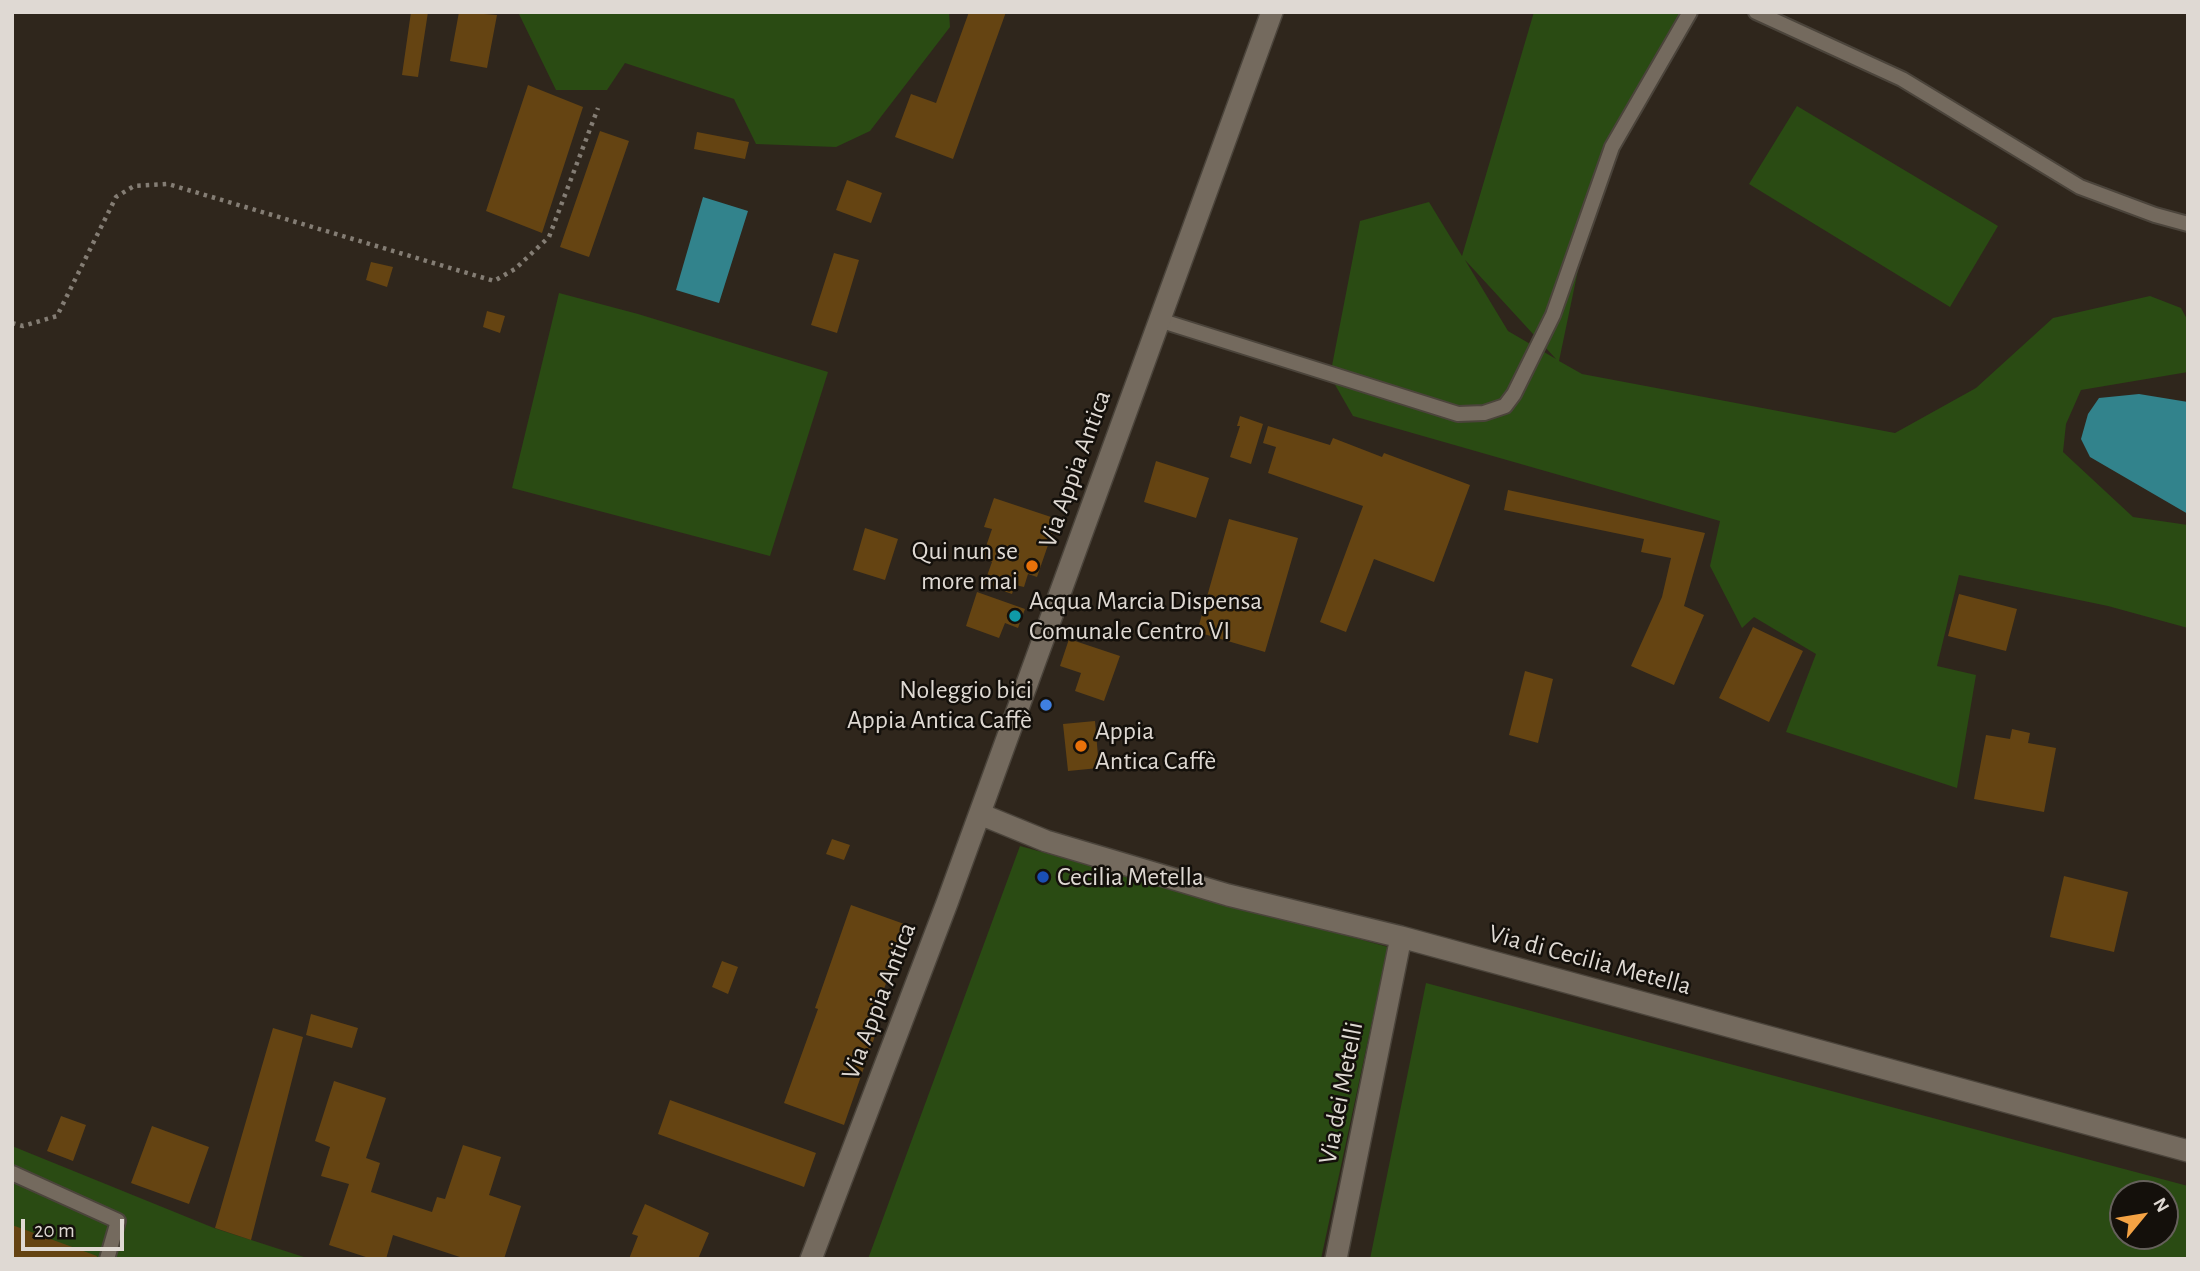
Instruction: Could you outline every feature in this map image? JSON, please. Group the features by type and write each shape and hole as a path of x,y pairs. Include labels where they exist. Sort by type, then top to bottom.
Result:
{"street":[{"name":"Via Appia Antica","path":"811,1259 980,814 1272,12"},
{"name":"Via di Cecilia Metella","path":"980,814 1046,841 1228,895 1401,937 2188,1152"},
{"name":"Via dei Metelli","path":"1336,1259 1401,937"}],"lane":[{"path":"1159,320 1458,414 1484,414 1505,405 1514,394 1553,315 1612,147 1690,12"},
{"path":"1756,12 1902,79 2080,187 2155,215 2188,224"},
{"path":"12,1173 118,1221 107,1259"}],"path":[{"path":"12,323 23,326 57,316 116,197 134,186 168,184 494,281 515,269 549,237 598,108"}],"green space":[{"path":"518,12 949,12 950,27 870,131 836,147 756,144 734,99 625,63 607,90 556,90"},
{"path":"1534,12 1691,12 1592,203 1559,361 1582,374 1895,433 1976,388 2053,318 2150,296 2181,308 2188,321 2188,372 2081,390 2066,424 2063,452 2133,517 2188,525 2188,628 2108,606 1959,575 1937,666 1976,675 1957,788 1786,732 1816,654 1754,617 1742,628 1710,566 1720,521 1353,416 1330,376 1360,221 1429,202 1462,256","holes":["1465,260 1556,359 1508,331"]},
{"path":"1797,106 1998,226 1950,307 1749,184"},
{"path":"559,293 638,314 828,372 770,556 512,488"},
{"path":"1020,846 1388,947 1321,1259 868,1259"},
{"path":"1426,983 2165,1180 2109,1180 2109,1250 2179,1250 2179,1184 2188,1186 2188,1259 1370,1259"},
{"path":"12,1146 214,1228 310,1259 12,1259"}],"water":[{"path":"703,197 748,211 719,303 676,290"},
{"path":"2139,394 2188,402 2188,514 2090,457 2081,439 2088,414 2099,398"}],"building":[{"path":"411,12 428,12 418,77 402,75"},
{"path":"459,12 497,15 487,68 450,61"},
{"path":"969,12 1006,12 953,159 895,137 911,94 936,103"},
{"path":"528,85 583,107 542,233 486,211"},
{"path":"600,131 629,141 589,257 560,247"},
{"path":"697,132 749,142 745,159 694,149"},
{"path":"847,180 882,193 871,223 836,210"},
{"path":"834,253 859,260 837,333 811,325"},
{"path":"371,262 393,267 387,287 366,280"},
{"path":"487,311 505,316 500,333 483,327"},
{"path":"1240,416 1263,424 1251,464 1230,457 1240,426 1237,426"},
{"path":"1268,426 1330,445 1333,438 1382,457 1384,453 1470,485 1434,582 1374,559 1346,632 1320,622 1363,506 1268,473 1276,447 1263,443"},
{"path":"1156,461 1209,478 1196,518 1144,502"},
{"path":"1508,490 1705,533 1684,606 1704,615 1674,685 1631,666 1662,597 1671,558 1641,552 1644,539 1504,510"},
{"path":"994,498 1057,519 1037,577 1028,574 1024,587 1015,585 1012,594 984,584 992,562 982,558 992,529 984,527"},
{"path":"1229,519 1298,538 1265,652 1197,632"},
{"path":"865,528 898,539 885,580 853,570"},
{"path":"977,592 1025,609 1018,628 1005,623 999,638 966,626"},
{"path":"1959,594 2017,609 2006,651 1948,636"},
{"path":"1753,627 1803,651 1769,722 1719,698"},
{"path":"1069,639 1120,656 1104,701 1075,691 1081,673 1060,666"},
{"path":"1525,671 1553,679 1538,743 1509,735"},
{"name":"Appia Antica Caffè","path":"1095,721 1099,768 1068,771 1063,724"},
{"path":"2012,729 2030,733 2028,743 2056,748 2044,812 1974,799 1986,735 2010,739"},
{"path":"832,839 850,845 844,860 826,854"},
{"path":"2064,876 2128,892 2114,952 2050,937"},
{"path":"851,905 907,925 870,1028 877,1030 844,1125 784,1103"},
{"path":"722,961 738,967 728,994 712,987"},
{"path":"311,1014 358,1028 352,1048 306,1035"},
{"path":"273,1028 303,1037 251,1240 215,1228"},
{"path":"334,1081 386,1098 366,1158 380,1163 371,1192 432,1212 437,1197 445,1199 463,1145 501,1157 489,1195 521,1206 504,1259 466,1259 393,1235 386,1259 372,1259 329,1245 349,1184 321,1176 330,1147 315,1141"},
{"path":"670,1100 816,1153 804,1187 658,1134"},
{"path":"61,1116 86,1125 73,1161 47,1151"},
{"path":"152,1126 209,1147 189,1204 131,1183"},
{"path":"645,1204 709,1233 698,1259 629,1259 638,1236 632,1234"},
{"path":"12,1225 97,1256 96,1259 12,1259"}],"place":[{"name":"Qui nun se more mai","path":"1032,566"},
{"name":"Acqua Marcia Dispensa Comunale Centro VI","path":"1015,616"},
{"name":"Noleggio bici Appia Antica Caffè","path":"1046,705"},
{"name":"Appia Antica Caffè","path":"1081,746"},
{"name":"Cecilia Metella","path":"1043,877"}]}
